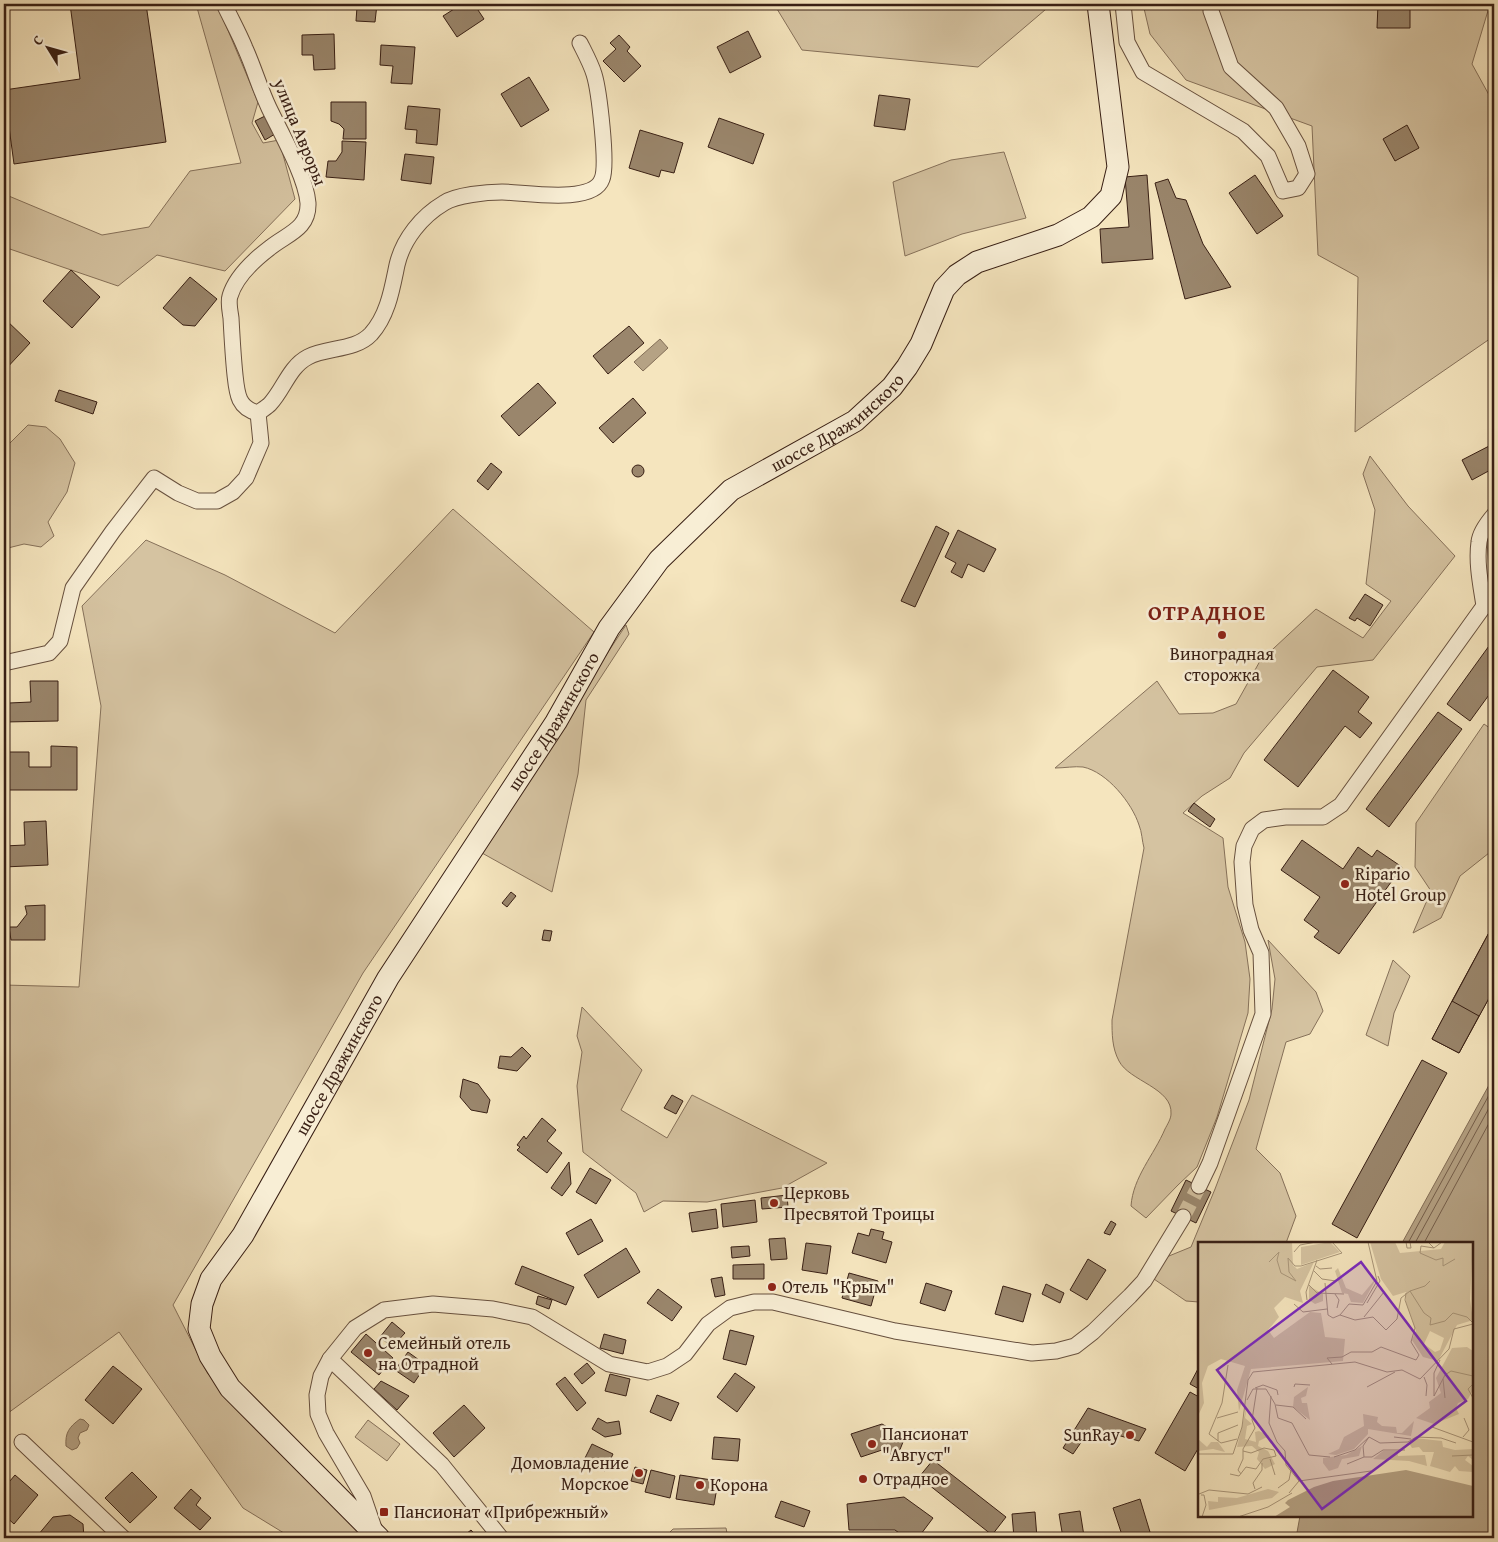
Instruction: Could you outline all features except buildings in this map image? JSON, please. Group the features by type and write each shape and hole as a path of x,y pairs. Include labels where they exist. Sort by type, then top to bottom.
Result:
{"main road":[{"name":"шоссе Дражинского","path":"378,1536 230,1388 210,1356 199,1329 202,1304 211,1279 243,1235 388,978 556,722 609,628 659,560 731,490 855,421 892,387 921,344 944,289 957,275 977,262 1058,235 1091,217 1111,196 1118,166 1098,4"}],"street":[{"name":"улица Авроры","path":"224,4 246,49 268,107 294,161 304,185 308,204 305,218 300,227 272,246 250,267 237,280 229,298 237,392 248,410 258,413"},
{"path":"1123,4 1128,42 1143,72 1242,132 1268,156 1283,191 1298,188 1307,174 1298,146 1276,108 1231,67 1211,11 1211,4"},
{"path":"4,663 49,653 60,641 73,588 113,531 154,478 178,493 197,501 217,501 233,492 246,478 261,443 258,413 270,404 293,370 306,358 321,352 352,345 369,336 384,313 396,278 397,264 406,242 424,218 445,202 465,196 501,192 577,195 596,187 602,180 605,162 594,75 580,43"},
{"path":"1199,1186 1210,1163 1263,1014 1261,953 1251,930 1245,905 1242,862 1244,846 1252,828 1264,820 1285,817 1323,817 1341,805 1484,606 1478,541 1494,515"},
{"path":"378,1536 362,1496 326,1434 318,1414 316,1395 321,1376 330,1359 355,1328 384,1310 433,1304 493,1309 532,1317 609,1364 648,1372 667,1366 685,1354 708,1324 730,1308 754,1302 773,1302 895,1331 1032,1353 1056,1351 1074,1346 1093,1332 1144,1280 1183,1217"},
{"path":"330,1359 442,1465 501,1538"},
{"path":"22,1442 123,1538"}],"shaded area":[{"path":"196,4 217,4 258,102 252,123 263,143 279,140 295,199 225,271 157,255 118,286 4,247 4,194 102,235 149,227 190,171 241,163"},
{"path":"774,4 1052,4 978,67 802,50"},
{"path":"1143,4 1490,4 1472,64 1494,104 1494,336 1355,432 1358,277 1318,255 1312,126 1186,80 1150,34"},
{"path":"1004,152 1026,218 962,234 905,256 893,182 951,160"},
{"path":"28,425 46,427 60,439 75,463 67,492 48,522 54,536 41,547 24,544 4,549 4,449"},
{"path":"1370,456 1408,506 1455,556 1373,660 1317,667 1244,753 1230,778 1202,796 1183,813 1223,838 1228,887 1245,942 1250,979 1248,1013 1217,1117 1197,1167 1146,1218 1131,1206 1133,1195 1140,1176 1170,1120 1170,1105 1158,1091 1124,1068 1117,1056 1112,1036 1112,1020 1144,848 1140,828 1136,816 1125,798 1101,775 1083,767 1055,768 1157,681 1179,714 1213,713 1236,704 1260,661 1316,609 1363,638 1391,601 1366,584 1375,510 1363,474"},
{"path":"453,509 594,632 363,973 173,1305 208,1374 363,1526 368,1538 292,1538 243,1508 119,1332 4,1416 4,985 79,987 101,706 82,606 146,540 225,575 335,633"},
{"path":"1494,529 1494,600 1491,600 1487,541"},
{"path":"626,625 629,634 586,700 578,774 552,892 482,853 549,741"},
{"path":"1484,724 1494,731 1494,849 1460,876 1441,918 1413,933 1431,891 1415,867 1416,823"},
{"path":"1268,940 1316,992 1323,1011 1310,1034 1286,1042 1256,1149 1280,1173 1296,1216 1286,1242 1198,1242 1198,1302 1186,1301 1151,1277 1164,1258 1191,1247 1249,1100 1272,1009 1275,979"},
{"path":"1393,960 1410,976 1394,1013 1388,1046 1366,1035"},
{"path":"582,1007 642,1070 621,1110 667,1138 692,1095 827,1163 782,1188 707,1202 663,1201 644,1212 636,1193 583,1152 577,1086 582,1052 577,1036"},
{"path":"368,1420 400,1444 387,1461 355,1437"},
{"path":"726,1528 728,1538 664,1538 673,1529"}],"water":[{"path":"660,339 668,348 643,371 634,362"},
{"path":"1494,1076 1494,1538 1296,1538 1300,1517 1473,1517 1473,1242 1403,1242"},
{"path":"80,1419 89,1425 87,1430 80,1433 78,1438 80,1443 77,1448 72,1450 66,1446 66,1437 70,1428"}],"tunnel":[{"path":"1183,1217 1199,1186"}],"place":[{"name":"Виноградная сторожка","path":"1222,635"},
{"name":"Ripario Hotel Group","path":"1345,884"},
{"name":"Церковь Пресвятой Троицы","path":"774,1203"},
{"name":"Отель \"Крым\"","path":"772,1287"},
{"name":"Семейный отель на Отрадной","path":"368,1353"},
{"name":"SunRay","path":"1130,1435"},
{"name":"Пансионат \"Август\"","path":"872,1444"},
{"name":"Домовладение Морское","path":"639,1473"},
{"name":"Отрадное","path":"863,1479"},
{"name":"Корона","path":"700,1485"},
{"name":"Пансионат «Прибрежный»","path":"384,1512"}],"district":[{"name":"ОТРАДНОЕ","path":"1207,612"}]}
